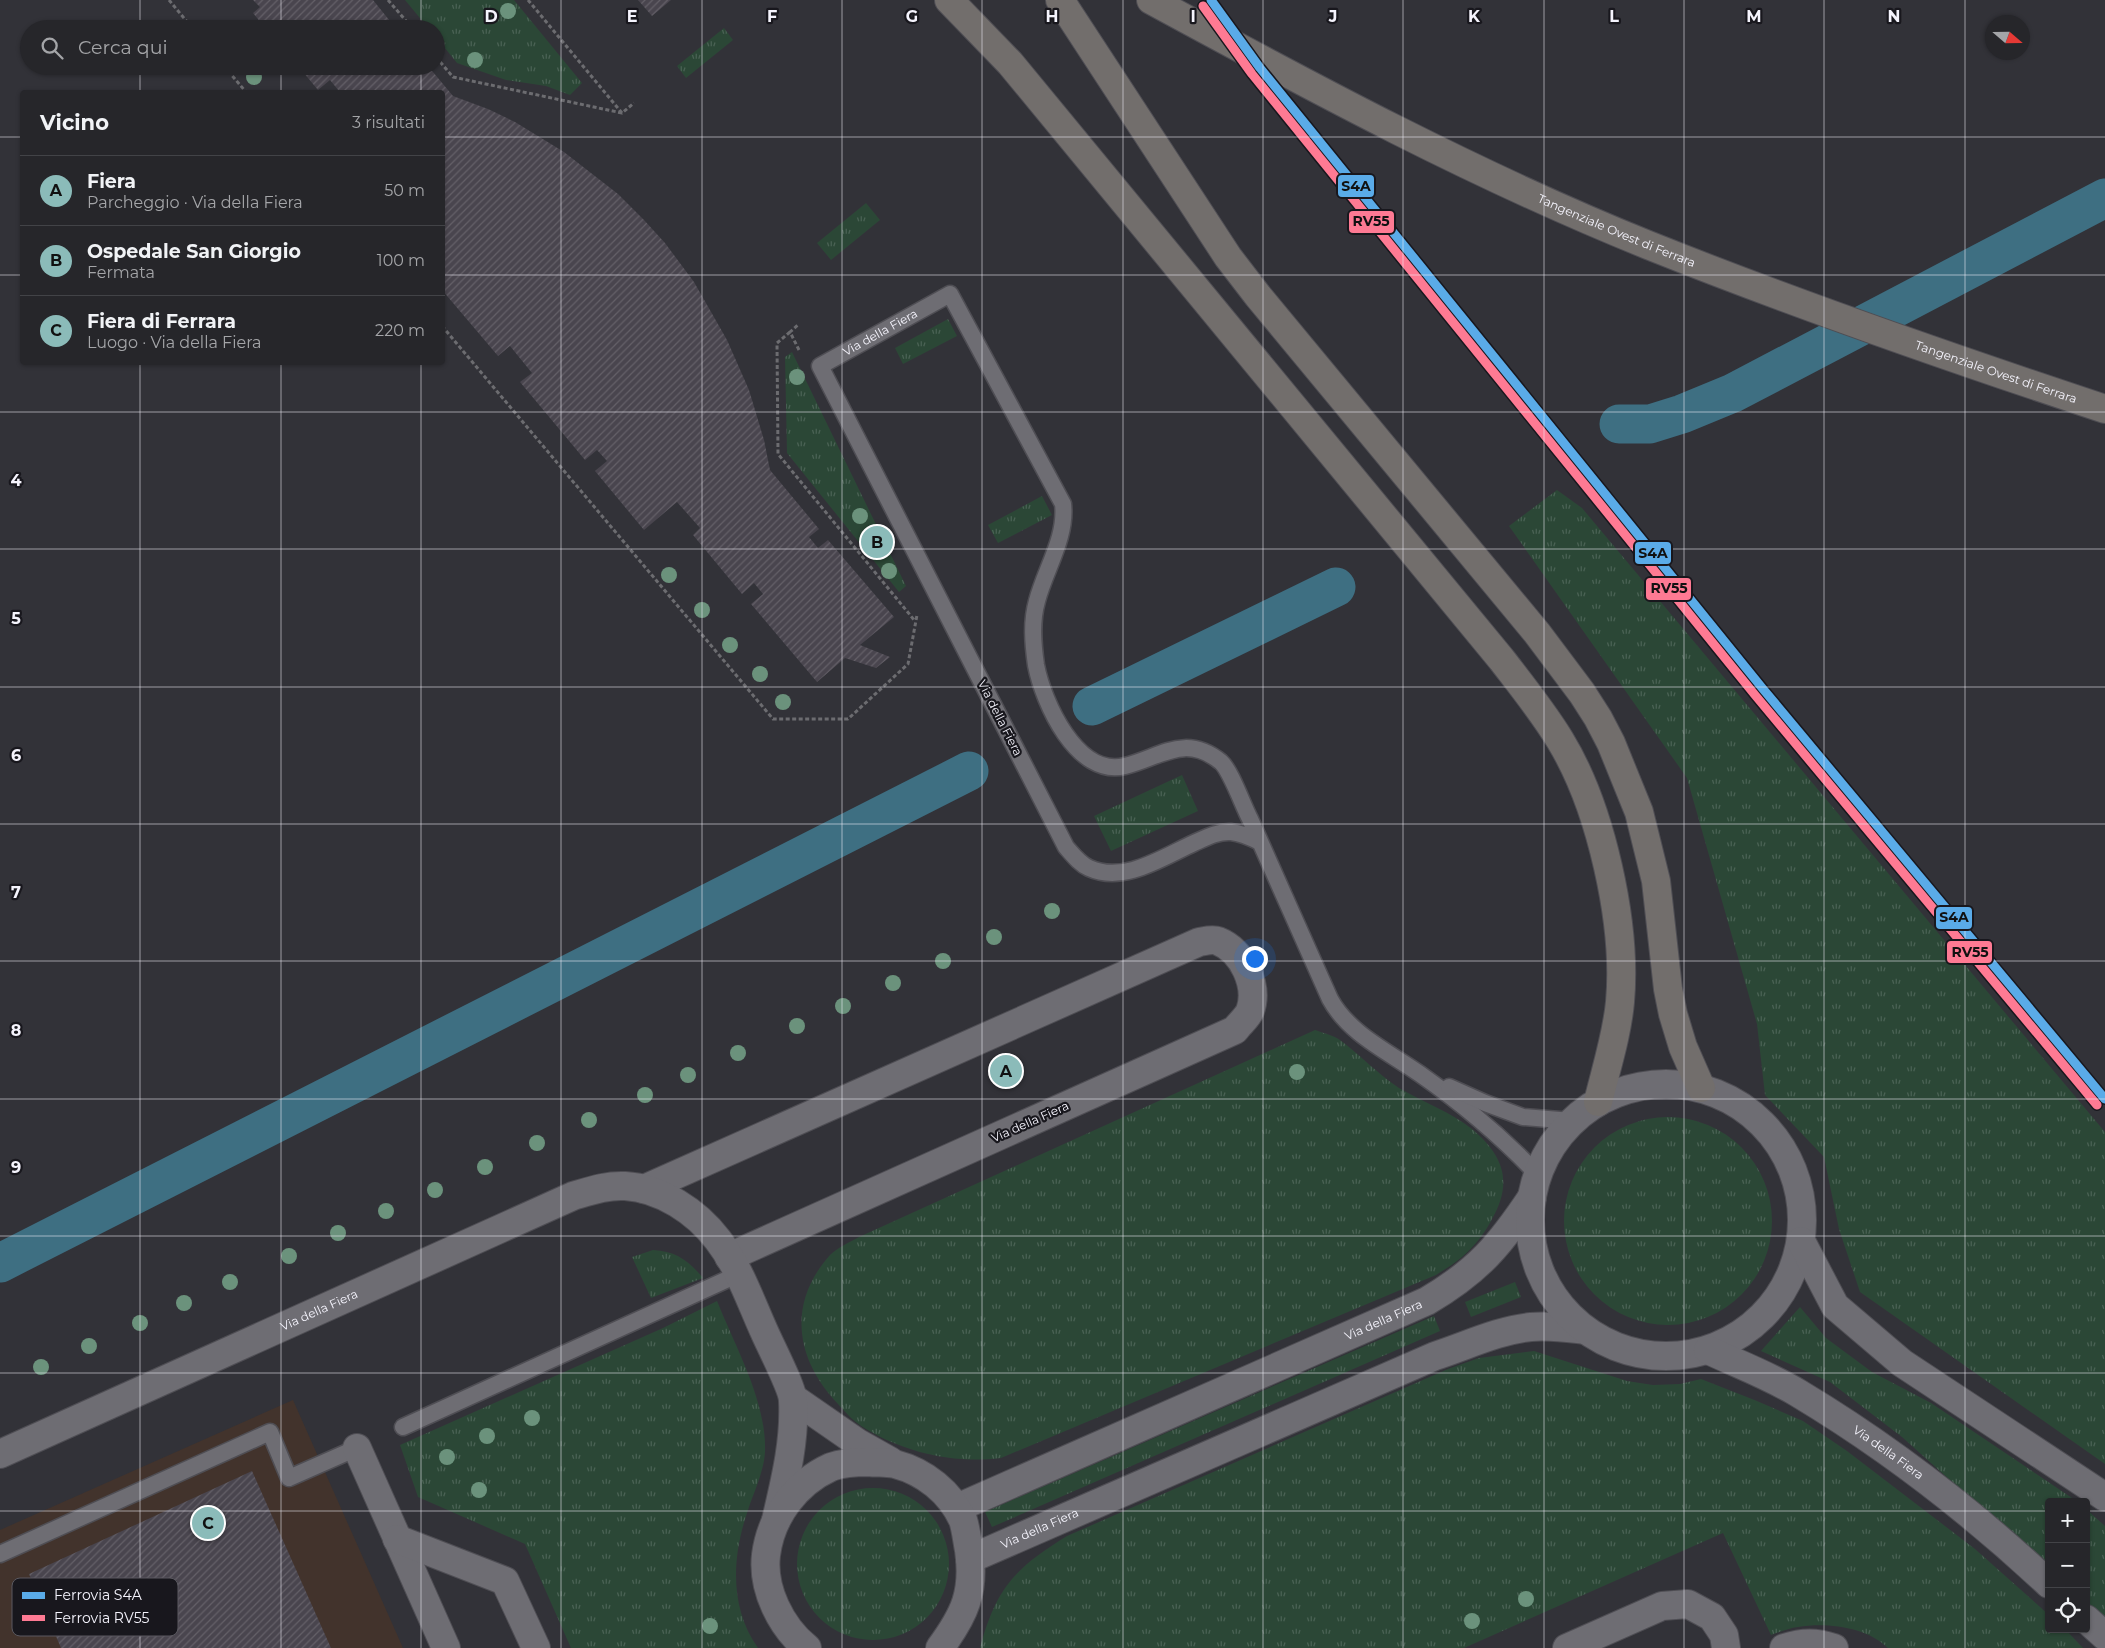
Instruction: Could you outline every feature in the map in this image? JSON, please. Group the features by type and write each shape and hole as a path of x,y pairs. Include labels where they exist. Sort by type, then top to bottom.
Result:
{"highway":[{"path":"949,0 1010,63 1502,660 1560,741 1572,762 1597,826 1612,889 1621,962 1620,1003 1598,1102"},
{"path":"1060,0 1228,256 1271,312 1537,633 1582,692 1598,718 1611,743 1639,812 1656,881 1668,989 1673,1014 1683,1047 1701,1088"},
{"name":"Tangenziale Ovest di Ferrara","path":"1151,0 1329,94 1556,206 1638,241 1757,287 2105,409"}],"street":[{"name":"Via della Fiera","path":"644,1189 1199,942 1216,940 1228,947 1241,961 1249,974 1253,992 1250,1012 1235,1030 734,1265"},
{"name":"Via della Fiera","path":"956,1508 1427,1301 1454,1285 1484,1260 1509,1231 1535,1186 1552,1146 1572,1121 1598,1102 1631,1088 1666,1083 1701,1088 1738,1103 1768,1129 1790,1162 1802,1200 1801,1241 1790,1277 1770,1308 1742,1333 1708,1350 1666,1356 1624,1350 1585,1330 1559,1304 1540,1271 1531,1234 1535,1186"},
{"name":"Via della Fiera","path":"0,1454 573,1196 606,1187 625,1186 644,1189 673,1201 700,1221 718,1240 734,1265 793,1398 791,1457 776,1520 768,1543 766,1560 767,1580 773,1603 798,1640 807,1648"},
{"name":"Via della Fiera","path":"1801,1241 1835,1306 1902,1363 2105,1497"},
{"name":"Via della Fiera","path":"970,1559 1435,1356 1512,1331 1531,1327 1550,1326 1585,1330"},
{"name":"Via della Fiera","path":"1708,1350 1796,1392 1880,1445 2010,1548 2045,1580"},
{"name":"Via della Fiera","path":"793,1398 858,1443 894,1463 915,1471 943,1490 956,1508 964,1522 970,1559 971,1581 967,1604 949,1642"},
{"path":"357,1448 446,1648"},
{"name":"Via della Fiera","path":"776,1520 787,1501 809,1481 832,1467 860,1462 894,1463"},
{"path":"397,1539 506,1581 536,1648"},
{"path":"1568,1648 1662,1606 1688,1604 1712,1617 1724,1635 1726,1648"},
{"path":"2090,1623 2105,1636"},
{"path":"1784,1648 1800,1643 1812,1642 1834,1648"}],"lane":[{"name":"Via della Fiera","path":"1260,842 1244,834 1229,832 1213,834 1128,872 1106,873 1088,868 1076,858 1066,847 820,366 950,294 1063,504 1064,517 1061,533 1036,602 1032,631 1036,667 1050,711 1072,744 1087,757 1107,766 1124,766 1180,747 1192,748 1208,754 1222,764 1260,842 1336,1009 1359,1033 1419,1073"},
{"path":"1419,1073 1485,1103 1523,1117 1572,1121"},
{"path":"1419,1073 1480,1118 1535,1186"},
{"name":"Via della Fiera","path":"403,1427 734,1265"},
{"path":"0,1554 270,1432 289,1478 357,1448"}],"path":[{"path":"169,0 186,20"},
{"path":"388,0 405,20"},
{"path":"528,0 622,113"},
{"path":"445,68 453,77 622,113 634,104"},
{"path":"232,75 244,90"},
{"path":"799,324 777,343 778,454 916,621"},
{"path":"445,330 773,719 848,719 908,664 917,612"},
{"path":"790,332 803,358"}],"shaded area":[{"path":"293,1400 403,1648 0,1648 0,1530"}],"green space":[{"path":"405,0 514,0 582,83 570,95 546,86 506,80 457,63 445,48 445,20 422,20"},
{"path":"724,28 733,40 686,78 677,66"},
{"path":"866,203 880,220 831,260 817,243"},
{"path":"948,319 957,336 903,364 895,348"},
{"path":"792,352 906,586 899,592 787,453 785,357"},
{"path":"1557,490 1582,508 2105,1132 2105,1464 1860,1292 1839,1229 1824,1157 1765,1095 1757,1024 1687,778 1509,526"},
{"path":"1042,496 1052,515 998,543 988,525"},
{"path":"1182,775 1198,811 1111,851 1094,816"},
{"path":"1315,1030 1337,1038 1399,1088 1464,1123 1492,1149 1502,1170 1502,1193 1498,1206 1479,1240 1456,1262 1436,1275 1001,1458 949,1458 931,1455 898,1444 858,1424 844,1411 824,1387 805,1350 802,1331 802,1311 807,1292 816,1273 836,1250 859,1237"},
{"path":"1668,1117 1688,1119 1717,1129 1734,1141 1748,1155 1764,1181 1770,1201 1772,1221 1770,1241 1760,1270 1748,1287 1734,1301 1708,1317 1688,1323 1668,1325 1648,1323 1619,1313 1602,1301 1588,1287 1572,1261 1566,1241 1564,1221 1566,1201 1576,1172 1588,1155 1602,1141 1628,1125 1648,1119"},
{"path":"653,1250 669,1252 681,1258 703,1278 651,1298 632,1257"},
{"path":"1515,1282 1521,1297 1471,1317 1465,1302"},
{"path":"717,1301 755,1394 764,1433 765,1452 763,1467 743,1527 736,1563 736,1581 742,1616 758,1648 571,1648 525,1544 418,1497 400,1445 663,1328"},
{"path":"1800,1307 1826,1338 1872,1372 1931,1403 2072,1498 2045,1498 2045,1565 1902,1437 1830,1382 1761,1351"},
{"path":"1434,1316 1440,1331 992,1527 985,1512"},
{"path":"1534,1351 1627,1381 1653,1385 1680,1384 1701,1379 1803,1421 1847,1451 1975,1549 2045,1611 2045,1633 2069,1633 2083,1648 1888,1648 1869,1635 1858,1631 1821,1625 1788,1629 1771,1635 1723,1533 1464,1648 980,1648 993,1610 1010,1582 1034,1559 1067,1536 1448,1369 1479,1358"},
{"path":"873,1488 888,1489 902,1493 915,1500 927,1510 937,1522 944,1535 948,1549 948,1579 944,1593 937,1606 927,1618 915,1628 902,1635 888,1639 873,1640 858,1639 844,1635 831,1628 819,1618 809,1606 802,1593 798,1579 797,1564 798,1549 802,1535 809,1522 819,1510 831,1500 844,1493 858,1489"},
{"path":"2090,1513 2105,1526 2105,1620 2090,1607"}],"building":[{"path":"253,0 373,0 389,20 259,20 253,13 260,7"},
{"path":"638,0 671,0 652,16"},
{"path":"306,75 436,75 453,96 488,109 515,122 564,152 618,194 665,243 694,282 727,340 749,390 764,440 770,470 819,529 809,537 818,548 828,540 894,617 860,645 890,657 876,668 845,658 817,682 751,604 763,594 754,583 742,594 693,535 700,528 677,502 644,530 595,471 607,461 597,450 585,460 520,382 532,373 510,346 498,356 445,294 445,90 338,90 330,80 318,90"},
{"path":"252,1471 331,1648 61,1648 56,1636 178,1636 178,1578 31,1578 29,1574"}],"waterway":[{"path":"1619,424 1650,424 1682,414 1733,393 2105,198"},
{"path":"1092,706 1336,587"},
{"path":"0,1263 969,771"}],"rail line":[{"name":"S4A","path":"1211,0 1260,68 1763,689 2105,1099"},
{"name":"RV55","path":"1203,6 1252,74 1755,695 2097,1105"}],"place":[{"name":"Ospedale San Giorgio","path":"877,542"},
{"name":"Fiera","path":"1006,1071"},
{"name":"Fiera di Ferrara","path":"208,1523"}]}
